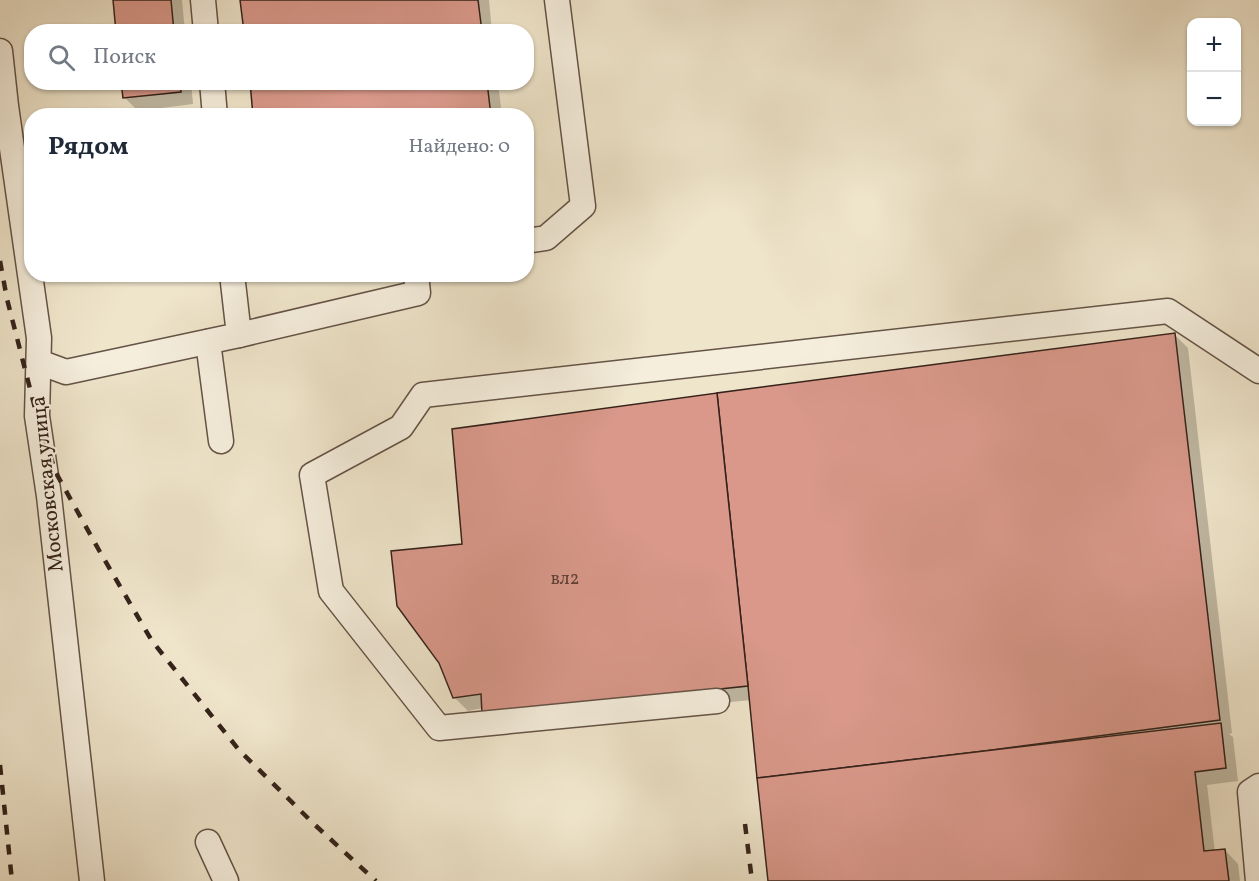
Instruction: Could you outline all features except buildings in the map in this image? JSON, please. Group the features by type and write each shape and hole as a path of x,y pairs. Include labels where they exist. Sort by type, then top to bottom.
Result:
{"street":[{"path":"203,0 205,24"},
{"path":"534,239 546,237 583,206 557,0"},
{"name":"Московская улица","path":"0,51 24,233"},
{"path":"213,90 214,108"},
{"name":"Московская улица","path":"31,282 39,338 38,416 92,881"},
{"path":"233,282 239,335"},
{"path":"39,362 66,372 208,342 418,292 417,282"},
{"path":"717,701 439,728 331,591 312,476 401,427 423,395 1168,311 1259,371"},
{"path":"208,342 221,441"},
{"path":"1258,881 1250,792 1259,786"},
{"path":"208,842 226,881"}],"railway":[{"path":"0,261 7,299 37,416 56,473 152,641 239,750 376,881"},
{"path":"0,765 12,881"},
{"path":"745,824 752,881"}]}
